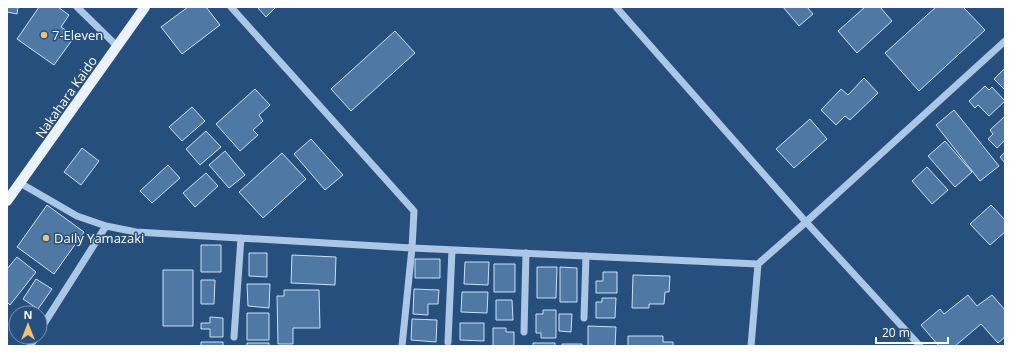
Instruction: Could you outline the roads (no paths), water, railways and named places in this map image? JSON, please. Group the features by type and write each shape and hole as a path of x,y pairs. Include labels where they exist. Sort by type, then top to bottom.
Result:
{"main road":[{"name":"Nakahara Kaido","path":"7,201 145,7"}],"street":[{"path":"77,7 118,46"},
{"path":"231,7 414,211 412,248 402,346"},
{"path":"616,7 806,222 920,346"},
{"path":"20,183 77,216 106,226 136,232 412,248 758,264 1005,41"},
{"path":"48,317 106,226"},
{"path":"234,337 241,238"},
{"path":"448,342 452,250"},
{"path":"524,332 526,253"},
{"path":"584,318 586,256"},
{"path":"751,346 758,264"}],"place":[{"name":"7-Eleven","path":"44,35"},
{"name":"Daily Yamazaki","path":"46,238"}]}
